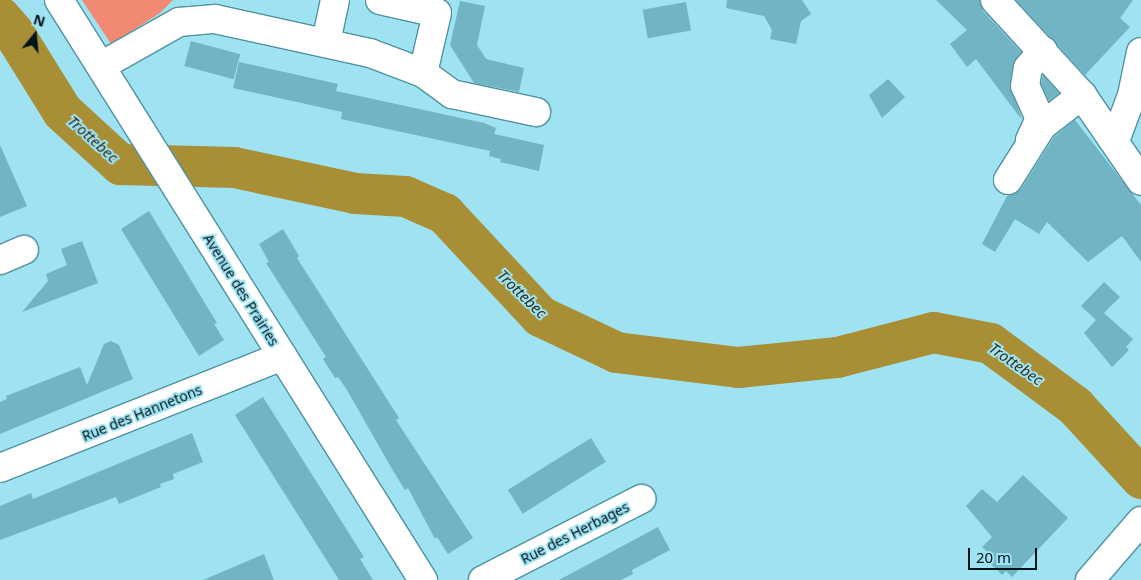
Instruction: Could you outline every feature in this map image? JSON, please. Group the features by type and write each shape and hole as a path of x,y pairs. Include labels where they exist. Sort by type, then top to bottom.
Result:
{"street":[{"name":"Avenue des Prairies","path":"59,0 423,580"},
{"path":"326,42 335,0"},
{"path":"380,0 437,12 423,73"},
{"path":"995,0 1082,95 1141,181"},
{"path":"101,66 179,22 196,18 215,19 370,53 423,73 452,94 536,112"},
{"path":"1024,153 1040,119 1025,86 1028,68 1043,51"},
{"path":"1115,141 1132,95 1141,52"},
{"path":"1008,180 1042,126 1082,95"},
{"name":"Rue des Hannetons","path":"0,468 283,356"},
{"name":"Rue des Herbages","path":"483,580 641,499"},
{"path":"1090,580 1141,521"}],"shaded area":[{"path":"82,0 173,0 160,13 111,44"}],"building":[{"path":"727,0 802,0 811,14 801,21 796,44 770,39 772,30 764,16 726,8"},
{"path":"936,0 980,0 983,11 1021,52 1013,65 1010,84 1022,120 976,59 967,67 950,44 967,30"},
{"path":"1016,0 1133,0 1120,18 1130,27 1085,75"},
{"path":"460,1 485,6 477,45 486,59 524,68 519,92 474,83 450,45"},
{"path":"686,2 691,31 648,38 643,10"},
{"path":"191,41 240,54 234,79 184,66"},
{"path":"239,62 338,84 336,91 484,123 496,128 494,134 544,145 539,171 500,162 501,159 489,156 490,151 341,119 342,112 233,88"},
{"path":"1043,75 1059,93 1049,101 1041,84"},
{"path":"888,79 905,97 882,118 869,95"},
{"path":"1075,120 1141,205 1141,262 1122,236 1088,262 1047,222 1039,234 1015,219 995,252 982,244 1007,196 1021,189 1054,137"},
{"path":"0,145 27,206 0,217"},
{"path":"149,211 217,323 214,324 224,340 199,356 121,229"},
{"path":"283,229 299,256 297,258 399,418 396,420 473,538 448,554 437,537 435,539 408,488 405,490 347,390 338,377 335,378 323,359 326,357 266,263 269,262 259,244"},
{"path":"82,241 98,283 22,312 48,281 46,274 67,265 61,249"},
{"path":"1104,282 1120,297 1104,313 1133,339 1126,347 1129,350 1112,367 1084,333 1096,320 1081,306"},
{"path":"111,341 119,345 133,379 0,434 0,402 7,399 6,396 80,367 87,385 104,344"},
{"path":"263,397 364,557 360,559 373,580 339,580 235,415"},
{"path":"192,433 203,462 173,474 174,479 160,484 161,487 119,504 116,497 0,540 0,506 31,493 33,499"},
{"path":"591,438 606,462 523,514 508,490"},
{"path":"1023,475 1068,518 1012,577 1006,571 1002,575 987,560 992,556 982,547 992,537 966,506 982,489 997,502"},
{"path":"658,527 670,550 632,570 633,574 621,580 559,580"},
{"path":"264,554 274,580 203,580"}],"waterway":[{"name":"Trottebec","path":"0,17 13,32 62,111 120,164 234,167 355,193 405,196 444,213 540,316 616,352 738,367 837,357 933,332 990,343 1075,406 1141,478"}]}
